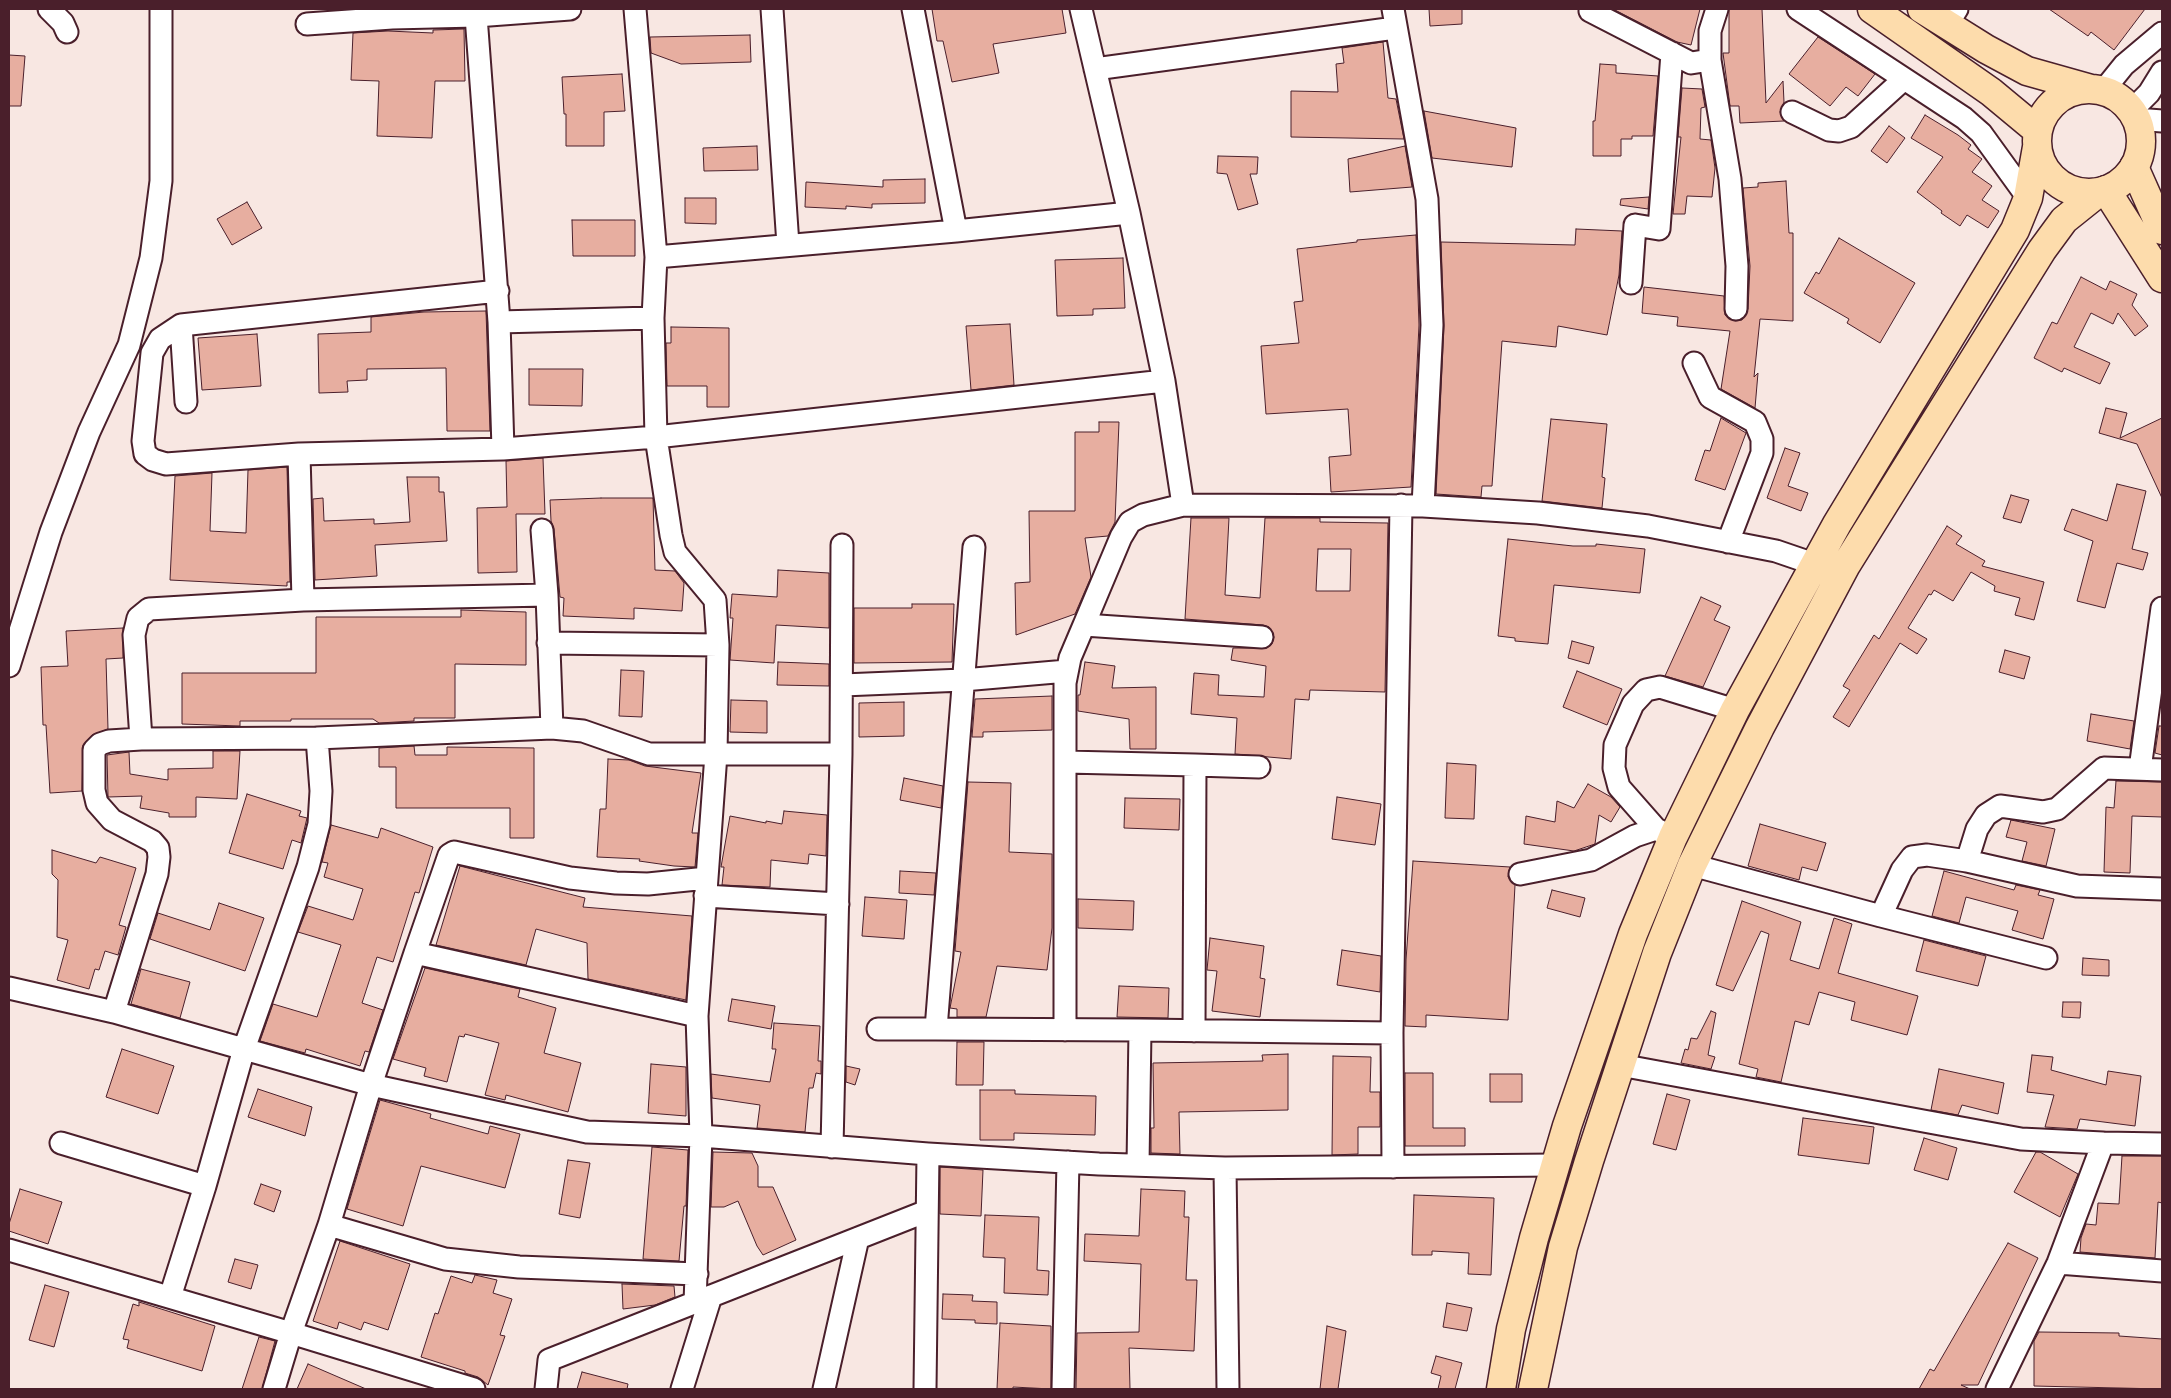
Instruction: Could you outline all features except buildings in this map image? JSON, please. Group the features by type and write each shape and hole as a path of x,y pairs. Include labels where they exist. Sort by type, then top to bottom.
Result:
{"main road":[{"path":"1872,9 1991,92 2037,139 2041,160 2048,173 2058,183 2084,192 2102,191"},
{"path":"1532,1389 1563,1247 1657,953 1692,865 1760,728 1846,565 2042,250 2064,220 2102,191 2121,180 2134,167 2140,152 2143,117 2119,99 2098,90 2027,71 1952,17 1922,9"},
{"path":"1500,1389 1511,1329 1555,1165 1630,943 1664,833 1735,710 1814,564 2015,230 2028,198 2037,139 2048,108 2056,100 2079,90 2098,90"},
{"path":"2134,167 2162,230"},
{"path":"2102,191 2162,278"}],"street":[{"path":"49,9 63,23 67,32"},
{"path":"9,666 51,532 89,432 129,345 151,258 161,181 160,9"},
{"path":"307,24 392,14 476,16 570,9"},
{"path":"635,9 656,257 653,318 656,437 675,552 715,600 718,645 716,754 697,1016 701,1136 696,1274 703,1300 682,1389"},
{"path":"772,9 788,245"},
{"path":"913,9 956,231"},
{"path":"1081,9 1129,213 1164,381 1183,505"},
{"path":"1717,9 1710,31 1710,60 1730,178 1737,266 1736,309"},
{"path":"1798,9 1964,118 1981,133 2028,198"},
{"path":"1590,11 1691,63 1710,60"},
{"path":"476,16 498,291 503,449"},
{"path":"1095,69 1394,18 1427,199 1432,325 1423,506"},
{"path":"2098,90 2162,33"},
{"path":"1631,283 1635,225 1659,229 1672,53"},
{"path":"2143,117 2149,93 2162,72"},
{"path":"1792,112 1829,130 1839,130 1851,126 1904,79"},
{"path":"656,257 956,231 1129,213"},
{"path":"498,291 181,324 160,339 152,353 143,441 145,454 153,460 166,464 299,454 503,449 656,437 1164,381"},
{"path":"499,322 653,318"},
{"path":"181,324 186,402"},
{"path":"1694,363 1710,396 1755,422 1762,439 1762,453 1728,542"},
{"path":"299,454 303,600"},
{"path":"1065,1030 1065,683 1070,658 1121,537 1130,522 1143,515 1183,505 1401,505 1538,513 1648,526 1776,551 1814,564"},
{"path":"1393,1167 1392,1033 1401,505"},
{"path":"542,530 547,595 552,728"},
{"path":"832,1147 843,685 842,545"},
{"path":"936,1029 974,546"},
{"path":"140,739 134,635 138,618 149,609 303,600 547,595"},
{"path":"2140,769 2162,608"},
{"path":"1084,625 1262,637"},
{"path":"548,643 718,645"},
{"path":"843,685 963,680 1068,671"},
{"path":"1664,833 1619,787 1614,768 1614,745 1633,704 1646,690 1660,687 1735,710"},
{"path":"114,1012 157,874 159,857 158,848 152,841 112,820 97,803 93,759 94,750 100,744 109,741 140,739 317,738 552,728 583,730 649,754 841,754"},
{"path":"170,1297 205,1186 244,1049 308,867 319,824 321,791 317,738"},
{"path":"1066,762 1259,767"},
{"path":"1194,1031 1195,765"},
{"path":"1967,861 1977,829 1986,815 2000,806 2043,812 2057,809 2104,768 2162,770"},
{"path":"1520,874 1591,860 1635,836 1664,833"},
{"path":"274,1389 291,1333 329,1225 371,1085 449,855 454,852 570,878 616,883 706,887 838,904"},
{"path":"1880,916 1902,870 1912,857 1927,855 1967,861 2076,886 2162,890"},
{"path":"1692,865 1880,916 2046,958"},
{"path":"415,954 697,1016"},
{"path":"9,988 114,1012 371,1085 587,1132 701,1136 928,1154 1068,1162 1225,1168 1555,1165"},
{"path":"878,1029 1392,1033"},
{"path":"1138,1165 1140,1030"},
{"path":"1620,1065 2021,1139 2162,1144"},
{"path":"62,1143 205,1186"},
{"path":"1997,1389 2058,1263 2103,1143"},
{"path":"925,1389 928,1154"},
{"path":"1063,1389 1068,1162"},
{"path":"1225,1168 1228,1389"},
{"path":"546,1389 549,1360 927,1211"},
{"path":"329,1225 446,1259 519,1267 696,1274"},
{"path":"824,1389 858,1238"},
{"path":"9,1250 474,1389"},
{"path":"2058,1263 2162,1271"}]}
